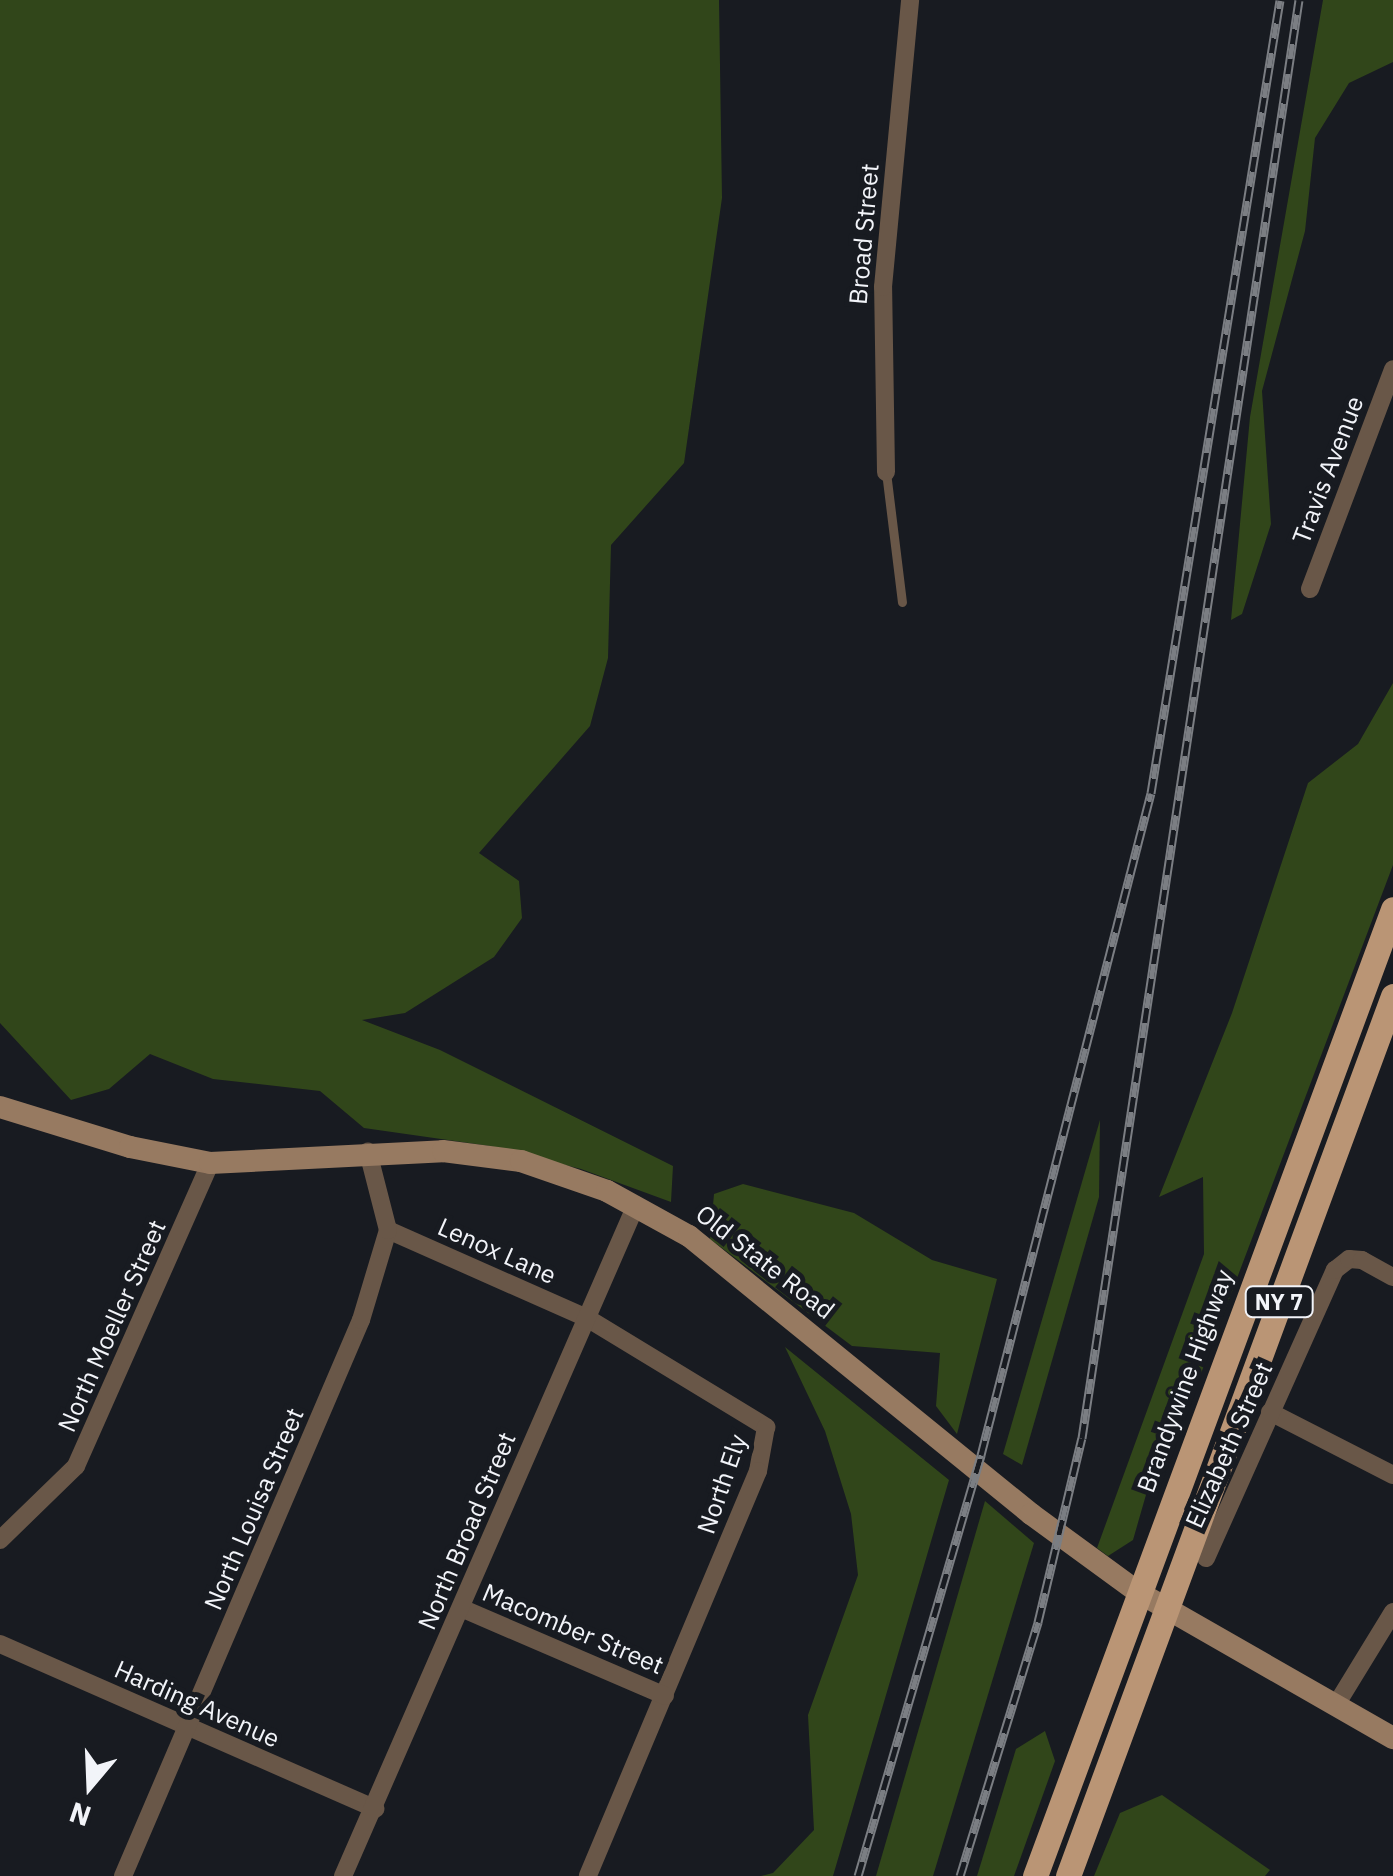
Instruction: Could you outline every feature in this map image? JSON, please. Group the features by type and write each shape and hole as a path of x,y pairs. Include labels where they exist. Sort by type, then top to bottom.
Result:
{"main road":[{"name":"Brandywine Highway","path":"1035,1876 1393,909"},
{"name":"NY 7","path":"1068,1876 1393,996"}],"street":[{"name":"Broad Street","path":"886,472 883,287 910,0"},
{"name":"Travis Avenue","path":"1310,589 1393,369"},
{"name":"Old State Road","path":"0,1107 130,1147 210,1163 443,1151 521,1161 636,1205 689,1236 1138,1592 1393,1738"},
{"path":"368,1152 388,1230"},
{"name":"North Moeller Street","path":"0,1540 76,1466 210,1163"},
{"name":"North Broad Street","path":"344,1876 636,1205"},
{"name":"Lenox Lane","path":"388,1230 586,1318"},
{"name":"North Louisa Street","path":"122,1876 361,1320 388,1230"},
{"name":"Elizabeth Street","path":"1206,1558 1336,1270 1349,1259 1362,1260 1393,1276"},
{"name":"North Ely","path":"586,1318 766,1427 758,1471 665,1696"},
{"path":"1270,1412 1393,1474"},
{"name":"Macomber Street","path":"461,1608 665,1696"},
{"path":"1336,1705 1393,1612"},
{"name":"Harding Avenue","path":"0,1644 375,1809"},
{"path":"588,1876 665,1696"}],"lane":[{"path":"886,472 902,602"}],"green space":[{"path":"0,0 719,0 722,198 684,463 611,545 608,658 590,726 479,853 519,881 522,918 494,957 405,1013 362,1020 440,1050 673,1166 671,1202 581,1169 490,1146 364,1128 320,1091 213,1079 150,1054 109,1089 71,1100 0,1023"},
{"path":"1323,0 1393,0 1393,62 1349,83 1315,138 1305,231 1262,391 1271,524 1242,614 1231,620 1250,417"},
{"path":"1393,683 1393,865 1194,1392 1152,1474 1133,1540 1108,1556 1097,1548 1204,1254 1203,1177 1159,1197 1232,1013 1308,783 1358,744"},
{"path":"1100,1120 1099,1197 1022,1465 1003,1454"},
{"path":"743,1184 854,1213 932,1260 997,1279 957,1434 936,1406 940,1353 852,1346 710,1239 714,1194"},
{"path":"785,1347 949,1480 833,1876 761,1876 773,1873 814,1830 808,1715 858,1575 851,1514 825,1431"},
{"path":"985,1501 1034,1543 933,1876 876,1876"},
{"path":"1045,1731 1055,1761 1014,1876 977,1876 1016,1749"},
{"path":"1162,1795 1270,1870 1265,1876 1094,1876 1120,1813"}],"railway":[{"path":"858,1876 981,1455 1151,793 1280,0"},
{"path":"960,1876 1038,1622 1082,1438 1299,0"}]}
